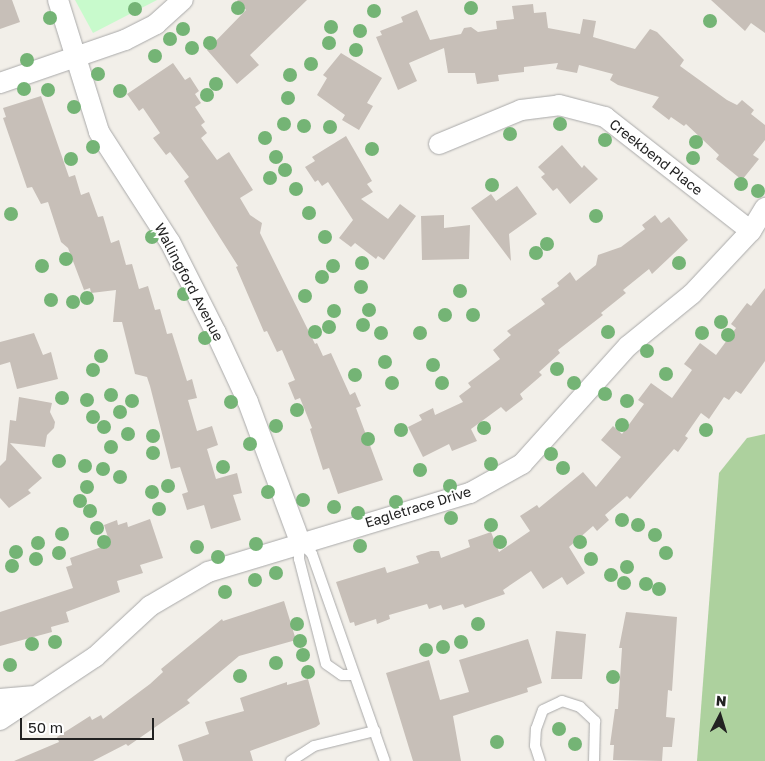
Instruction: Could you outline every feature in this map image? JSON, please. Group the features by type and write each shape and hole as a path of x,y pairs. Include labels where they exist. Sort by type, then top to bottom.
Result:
{"street":[{"name":"Wallingford Avenue","path":"58,0 99,132 170,242 248,402 300,542"},
{"path":"0,83 75,58 156,24 184,0"},
{"name":"Creekbend Place","path":"439,144 521,110 559,105 604,117 751,231"},
{"name":"Eagletrace Drive","path":"0,720 32,696 94,658 150,606 208,572 300,542 470,493 522,464 628,346 692,294 751,231 765,208"},
{"name":"Eagletrace Drive","path":"0,699 32,696"}],"lane":[{"path":"300,542 299,559 326,664 342,675 352,675"},
{"path":"300,542 312,554 352,675 375,731 384,761"},
{"path":"540,761 535,746 536,729 543,710 562,701 580,707 596,721 594,761"},
{"path":"291,761 314,746 375,731"}],"green space":[{"path":"75,0 157,0 93,33"},
{"path":"765,434 765,761 697,761 719,473 747,438"}],"building":[{"path":"0,0 12,0 20,22 0,29"},
{"path":"237,0 307,0 250,55 259,65 237,84 207,50 246,10"},
{"path":"711,0 765,0 765,33 751,23 745,31"},
{"path":"533,4 534,13 546,12 548,28 580,34 583,19 596,21 593,37 635,49 650,29 657,32 684,60 680,66 727,100 737,105 742,100 754,110 751,114 765,125 765,140 753,155 759,159 742,180 716,159 719,155 686,124 684,126 671,117 669,120 652,107 659,97 618,85 610,80 613,74 579,65 577,73 556,69 558,63 524,67 524,72 498,75 499,81 477,84 475,73 448,73 444,48 409,63 417,81 398,90 376,37 382,35 380,31 403,22 401,17 417,10 430,40 461,34 464,28 471,27 478,32 497,29 496,21 514,19 512,6"},
{"path":"341,53 382,78 367,103 373,106 359,130 342,120 345,115 317,95 327,78 323,75"},
{"path":"173,63 185,80 190,77 199,91 195,94 201,103 195,107 205,122 201,125 207,133 201,138 217,160 229,152 253,190 240,198 250,215 262,223 260,233 315,344 317,343 323,356 331,353 350,395 355,392 361,406 356,408 383,480 338,494 329,468 323,470 310,429 312,428 300,398 295,400 288,383 295,380 282,350 277,352 267,331 264,332 236,267 238,266 184,181 189,177 170,152 166,155 153,138 160,133 143,108 139,111 127,94"},
{"path":"41,96 69,177 75,175 81,195 89,192 98,217 103,216 111,243 119,240 126,265 132,264 139,289 148,286 155,310 160,309 167,334 172,333 187,381 192,379 197,398 188,400 197,431 212,426 218,445 207,449 216,479 237,473 242,493 233,495 241,520 211,529 204,505 187,510 182,494 188,492 180,467 171,469 147,377 135,374 122,322 113,322 116,290 91,293 90,288 84,290 68,248 61,242 48,202 41,204 32,187 27,188 3,118 6,117 3,108"},
{"path":"346,136 372,181 367,184 373,192 361,199 388,219 400,204 416,216 384,260 378,256 376,259 355,243 351,247 339,238 353,220 328,182 322,186 318,180 315,182 305,167 315,161 312,157"},
{"path":"562,145 582,168 584,165 598,179 570,204 557,188 553,191 541,177 545,174 538,167"},
{"path":"517,186 537,214 509,234 511,261 471,208 491,194 496,201"},
{"path":"444,215 444,228 470,225 469,259 422,260 421,216"},
{"path":"655,215 661,223 669,217 688,240 652,274 649,269 623,290 626,293 601,313 603,315 558,350 560,353 539,372 542,375 520,394 523,399 506,412 501,407 471,429 477,441 452,451 449,444 423,457 408,427 422,420 419,415 433,408 435,415 463,402 459,396 471,387 468,383 500,359 493,350 511,335 507,331 545,304 541,299 559,286 557,283 570,272 576,281 596,265 598,255 621,247 645,229 642,225"},
{"path":"765,288 765,361 741,394 736,391 729,400 724,397 709,419 701,413 685,436 688,438 678,452 674,449 630,499 627,496 605,515 609,520 597,531 593,526 569,547 585,573 567,585 562,577 543,589 531,571 503,590 505,594 465,608 463,604 443,610 441,605 429,609 427,604 389,615 390,619 377,624 376,619 355,626 354,622 350,623 336,582 385,567 387,573 419,563 416,556 431,551 439,551 441,558 470,547 468,540 491,532 499,552 530,531 520,516 537,505 539,508 583,472 596,487 621,457 601,440 613,426 622,434 644,404 638,400 651,383 672,398 692,370 684,364 700,343 716,355 736,328 731,324 747,303 751,306"},
{"path":"34,333 43,355 51,352 58,379 17,389 10,362 0,365 0,342"},
{"path":"19,397 52,403 50,412 55,422 54,428 47,435 45,447 10,443 42,478 28,490 31,493 9,508 0,498 0,466 6,460 10,420 16,421"},
{"path":"150,519 163,558 140,565 143,573 117,581 120,592 66,612 69,622 51,627 52,632 0,646 0,612 73,588 66,567 72,565 70,558 110,544 104,525 117,520 118,525 127,522 128,527"},
{"path":"284,601 296,640 239,656 187,700 190,703 128,746 126,744 93,761 14,761 59,742 57,737 90,716 92,720 101,715 103,719 150,684 163,672 161,669 222,619 223,621"},
{"path":"626,612 677,617 672,691 668,690 666,717 675,718 672,747 663,747 662,761 613,760 614,745 610,745 615,709 618,709 622,648 619,648"},
{"path":"556,631 586,634 582,679 551,679"},
{"path":"528,639 542,683 527,688 528,692 453,716 461,761 413,761 386,673 429,660 440,700 469,692 459,660"},
{"path":"308,679 320,724 316,727 250,751 253,761 183,761 178,745 209,734 205,722 244,711 240,698 287,682 287,685"}]}
